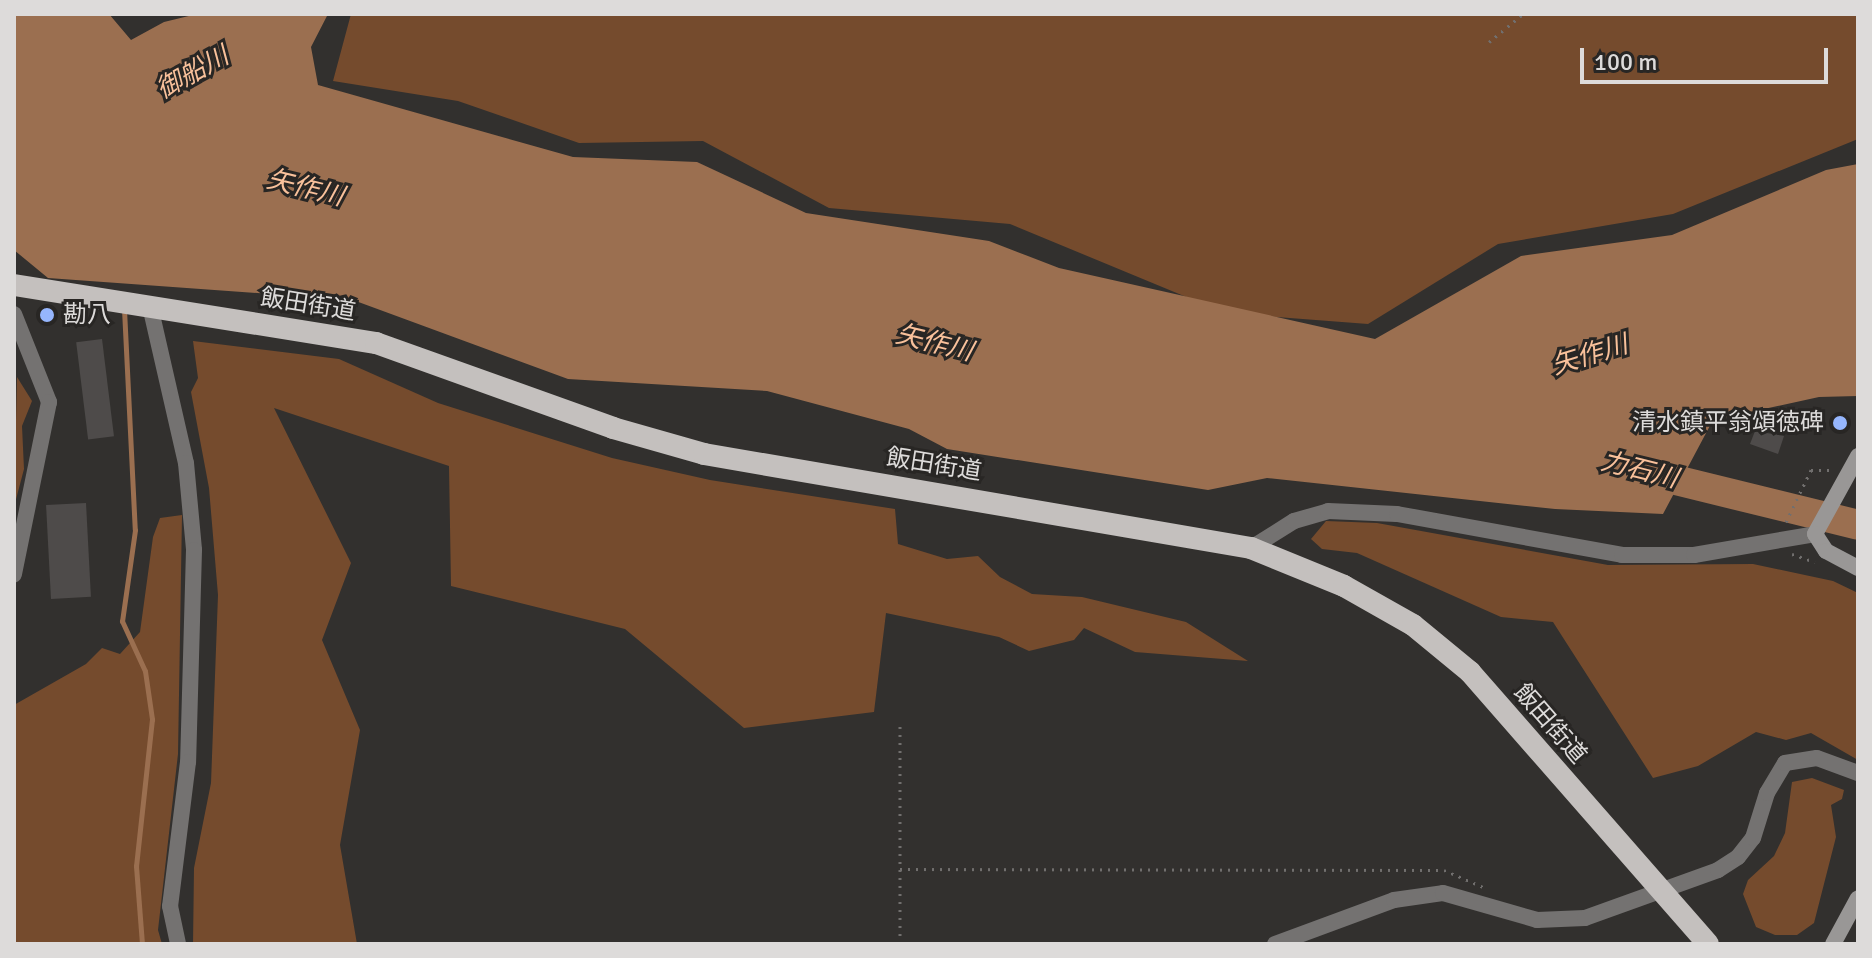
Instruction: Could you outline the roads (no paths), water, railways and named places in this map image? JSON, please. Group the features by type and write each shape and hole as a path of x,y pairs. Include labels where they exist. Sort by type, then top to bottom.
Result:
{"highway":[{"name":"飯田街道","path":"14,285 376,343 613,428 704,454 1251,548 1344,586 1413,625 1470,672 1708,944"}],"main road":[{"path":"1858,456 1815,534 1826,551 1858,568"},
{"path":"1833,944 1858,898"}],"street":[{"path":"145,305 186,463 194,550 188,762 170,906 178,944"},
{"path":"14,314 49,402 14,574"},
{"path":"1251,548 1294,521 1328,511 1397,514 1622,555 1694,555 1815,534"},
{"path":"1275,944 1394,900 1443,893 1550,921 1610,910 1728,865 1746,848 1767,793 1785,763 1817,758 1858,773"}],"water":[{"path":"14,14 109,14 131,40 164,22 197,14 328,14 311,47 318,85 573,157 697,162 806,213 989,241 1059,268 1375,339 1521,256 1672,235 1826,170 1858,164 1858,396 1819,397 1713,420 1663,514 1555,509 1267,478 1208,490 947,449 909,429 767,391 568,379 353,300 48,278 14,250"}],"waterway":[{"path":"124,309 135,530 122,621 145,671 152,719 136,866 142,944"},
{"name":"力石川","path":"1643,472 1858,525"}],"place":[{"name":"勘八","path":"47,315"},
{"name":"清水鎮平翁頌徳碑","path":"1840,423"}],"water label":[{"name":"御船川","path":"193,74"},
{"name":"矢作川","path":"305,189"},
{"name":"矢作川","path":"934,344"},
{"name":"矢作川","path":"1590,356"}]}
